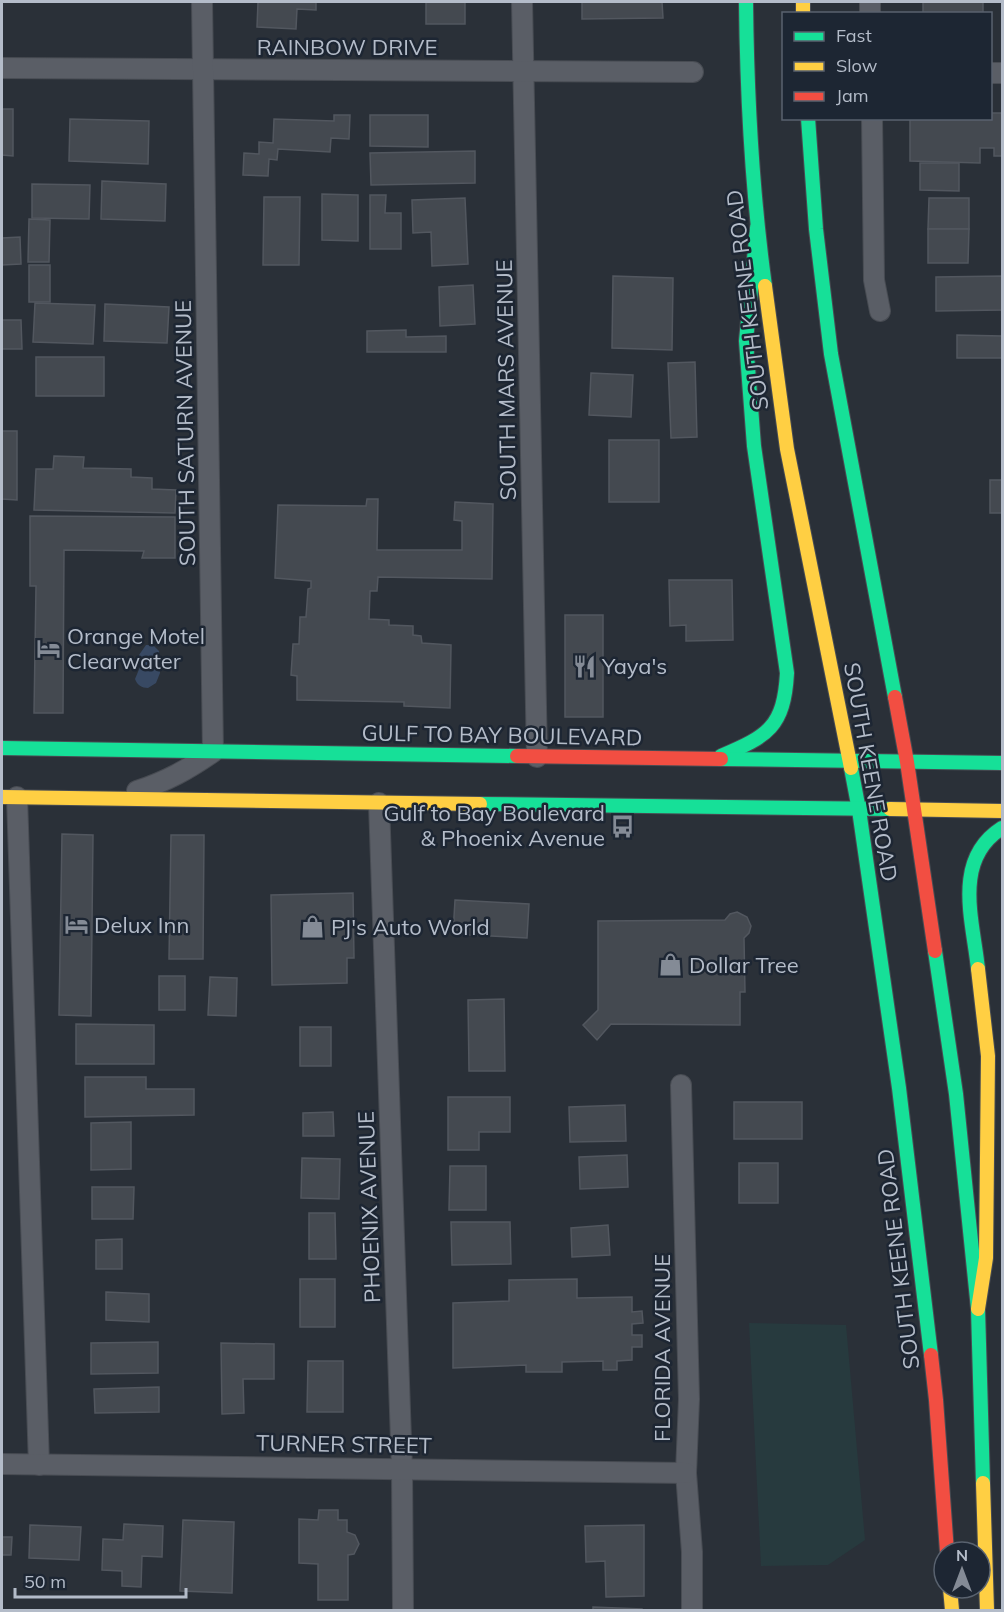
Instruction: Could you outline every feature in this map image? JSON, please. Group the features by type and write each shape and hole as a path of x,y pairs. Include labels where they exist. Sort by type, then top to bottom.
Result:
{"main road":[{"name":"SOUTH KEENE ROAD","path":"746,2 747,76 757,228 787,449 859,810 899,1088 932,1366 946,1540"},
{"name":"SOUTH KEENE ROAD","path":"808,120 816,229 831,354 907,762 955,1082 978,1309 987,1611"},
{"path":"712,759 749,745 769,731 782,712 787,695 788,673 754,446 746,341 757,228"},
{"name":"GULF TO BAY BOULEVARD","path":"2,748 1002,763"},
{"path":"9,797 1002,811"},
{"path":"978,1309 986,1258 988,1056 969,872 978,849 994,832 1002,828"}],"street":[{"name":"SOUTH SATURN AVENUE","path":"202,2 213,752"},
{"name":"SOUTH MARS AVENUE","path":"522,2 537,757"},
{"name":"RAINBOW DRIVE","path":"2,68 693,72"},
{"path":"872,120 874,280 880,311"},
{"path":"112,799 165,782 188,770 213,752"},
{"path":"9,797 39,1465"},
{"name":"PHOENIX AVENUE","path":"379,802 402,1469 403,1611"},
{"name":"FLORIDA AVENUE","path":"681,1085 689,1399 686,1473 692,1552 692,1611"},
{"name":"TURNER STREET","path":"2,1464 686,1473"}],"green space":[{"path":"749,1323 846,1325 865,1540 828,1565 761,1566"}],"water":[{"path":"146,645 153,645 159,651 160,673 156,683 148,688 140,686 135,679 140,667 139,655"}],"building":[{"path":"258,2 316,2 316,10 297,9 296,29 257,27"},
{"path":"426,2 465,2 465,24 426,24"},
{"path":"582,2 662,2 663,18 582,19"},
{"path":"923,2 983,2 983,12 923,12"},
{"path":"2,109 13,109 13,156 2,155"},
{"path":"992,113 1002,113 1002,156 994,156 994,148 980,148 980,163 910,161 910,120 992,120"},
{"path":"334,115 350,115 349,139 331,138 330,152 278,149 277,160 269,159 268,176 243,175 244,153 259,154 259,142 273,143 274,119 334,121"},
{"path":"370,115 428,115 428,147 370,146"},
{"path":"70,119 149,121 148,164 69,161"},
{"path":"475,151 475,183 371,185 370,153"},
{"path":"920,163 959,163 959,191 920,190"},
{"path":"102,181 166,184 165,221 101,219"},
{"path":"32,184 90,185 89,219 32,218"},
{"path":"322,194 358,195 358,241 322,240"},
{"path":"370,195 386,195 385,213 401,213 401,249 370,249"},
{"path":"264,197 300,197 299,265 263,265"},
{"path":"465,198 468,264 432,266 431,232 413,233 412,200"},
{"path":"929,198 969,198 969,229 928,229"},
{"path":"29,219 50,220 49,262 28,262"},
{"path":"928,229 969,229 968,263 928,263"},
{"path":"20,237 21,264 2,265 2,238"},
{"path":"29,265 50,265 50,302 29,302"},
{"path":"613,276 673,278 672,350 612,348"},
{"path":"1002,276 1002,310 936,311 936,277"},
{"path":"473,285 475,324 440,326 439,287"},
{"path":"35,303 95,305 93,344 33,342"},
{"path":"105,304 169,307 167,343 104,341"},
{"path":"2,320 21,320 22,349 2,349"},
{"path":"406,330 406,337 446,336 446,352 367,352 367,331"},
{"path":"957,335 1002,336 1002,358 957,358"},
{"path":"36,357 104,357 104,396 36,396"},
{"path":"695,362 697,437 671,438 668,363"},
{"path":"591,373 633,375 631,417 589,415"},
{"path":"2,431 17,431 17,500 2,499"},
{"path":"609,440 659,440 659,502 609,502"},
{"path":"54,456 84,457 83,468 131,469 131,477 152,478 152,489 176,490 175,513 34,510 36,469 53,469"},
{"path":"990,480 1002,480 1002,513 990,513"},
{"path":"367,499 378,499 377,550 462,550 462,521 454,520 455,502 493,504 492,579 378,577 377,591 370,591 369,619 389,620 389,625 413,626 413,635 421,636 422,643 451,645 450,708 404,706 404,702 297,700 297,676 291,675 293,644 299,644 300,617 306,617 308,589 311,588 311,581 275,578 278,505 366,506"},
{"name":"Orange Motel Clearwater","path":"30,516 175,517 175,558 142,558 144,551 64,550 63,713 34,713 36,586 30,586"},
{"path":"669,580 732,580 733,640 686,641 686,625 670,626"},
{"name":"Yaya's","path":"565,615 603,615 603,717 565,717"},
{"name":"Delux Inn","path":"62,834 93,835 91,1016 59,1015"},
{"path":"171,835 204,835 203,959 169,959"},
{"name":"PJ's Auto World","path":"353,893 354,958 347,958 347,983 272,985 271,895"},
{"path":"455,900 529,904 527,938 453,934"},
{"name":"Dollar Tree","path":"737,912 747,917 751,926 744,938 745,992 740,992 740,1025 611,1024 597,1040 583,1025 598,1010 598,921 725,920 730,914"},
{"path":"159,976 185,976 185,1010 159,1010"},
{"path":"210,977 237,978 236,1016 208,1015"},
{"path":"504,999 505,1071 469,1071 468,1000"},
{"path":"76,1024 154,1025 154,1064 76,1064"},
{"path":"300,1027 331,1027 331,1066 300,1066"},
{"path":"85,1077 146,1077 146,1089 194,1089 194,1115 85,1117"},
{"path":"448,1097 510,1097 510,1132 479,1132 479,1150 448,1150"},
{"path":"734,1102 802,1102 802,1139 734,1139"},
{"path":"625,1105 626,1141 570,1142 569,1107"},
{"path":"333,1112 334,1136 303,1136 303,1113"},
{"path":"131,1122 131,1169 91,1170 91,1123"},
{"path":"627,1155 628,1187 580,1189 579,1157"},
{"path":"302,1158 340,1159 339,1199 301,1198"},
{"path":"739,1163 778,1163 778,1203 739,1203"},
{"path":"450,1166 486,1166 486,1210 449,1210"},
{"path":"92,1187 134,1187 133,1219 92,1219"},
{"path":"309,1213 335,1213 336,1259 309,1259"},
{"path":"451,1222 510,1222 511,1264 452,1265"},
{"path":"608,1225 610,1255 572,1257 571,1228"},
{"path":"122,1239 122,1269 96,1269 96,1240"},
{"path":"300,1279 335,1279 335,1327 300,1327"},
{"path":"577,1279 577,1298 632,1297 632,1312 642,1311 643,1323 632,1324 632,1335 642,1335 642,1347 632,1347 632,1360 617,1361 617,1370 603,1370 603,1361 562,1362 562,1372 526,1372 526,1365 453,1368 453,1303 509,1301 509,1280"},
{"path":"106,1292 149,1294 149,1322 106,1320"},
{"path":"158,1342 158,1373 91,1374 91,1343"},
{"path":"221,1343 274,1344 274,1379 243,1379 244,1413 222,1414"},
{"path":"308,1361 343,1361 343,1412 307,1412"},
{"path":"159,1387 159,1412 95,1413 94,1389"},
{"path":"319,1510 338,1510 338,1520 347,1520 347,1532 355,1535 359,1544 354,1554 348,1555 348,1600 318,1600 318,1564 299,1563 299,1519 318,1520"},
{"path":"183,1520 234,1522 232,1593 180,1591"},
{"path":"124,1524 163,1526 162,1557 142,1556 141,1587 122,1586 122,1571 102,1570 103,1539 123,1540"},
{"path":"30,1525 81,1527 79,1560 29,1558"},
{"path":"644,1525 644,1596 606,1597 605,1561 586,1562 585,1526"},
{"path":"2,1537 12,1537 11,1555 2,1555"},
{"path":"593,1607 642,1609 642,1610 593,1610"}],"traffic: fast":[{"path":"746,2 751,144 765,286"},
{"path":"808,120 816,229 831,354 895,697"},
{"path":"721,756 751,742 771,727 782,706 787,673 754,446 746,341 757,228"},
{"path":"2,748 517,756"},
{"path":"721,759 1002,763"},
{"path":"851,768 899,1088 931,1355"},
{"path":"480,804 890,809"},
{"path":"978,969 970,911 971,874 976,857 986,841 1002,828"},
{"path":"935,951 956,1094 978,1309 983,1483"}],"traffic: slow":[{"path":"803,2 803,12"},
{"path":"765,286 787,449 851,768"},
{"path":"2,797 480,804"},
{"path":"890,809 1002,811"},
{"path":"978,969 988,1056 986,1258 978,1309"},
{"path":"983,1483 987,1610"},
{"path":"951,1600 952,1610"}],"traffic: jam":[{"path":"895,697 935,951"},
{"path":"517,756 721,759"},
{"path":"931,1355 946,1540"}],"place":[{"name":"Orange Motel Clearwater","path":"49,649"},
{"name":"Yaya's","path":"584,666"},
{"name":"Gulf to Bay Boulevard & Phoenix Avenue","path":"623,826"},
{"name":"Delux Inn","path":"76,925"},
{"name":"PJ's Auto World","path":"313,927"},
{"name":"Dollar Tree","path":"671,965"}]}
